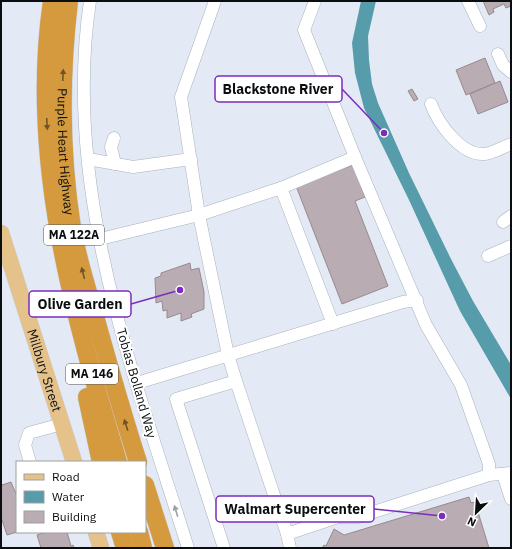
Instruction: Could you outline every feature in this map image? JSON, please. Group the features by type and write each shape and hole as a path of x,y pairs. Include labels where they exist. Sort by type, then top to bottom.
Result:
{"highway":[{"name":"Purple Heart Highway","path":"52,1 48,27 45,98 49,168 60,244 68,286 118,461"},
{"name":"Purple Heart Highway","path":"69,1 64,56 62,112 65,170 73,229 117,396 138,461"},
{"name":"MA 122A","path":"68,286 84,382 101,461"},
{"path":"146,488 165,548"},
{"path":"120,533 125,548"},
{"path":"139,533 144,548"}],"main road":[{"name":"Millbury Street","path":"2,236 74,461"},
{"path":"96,533 101,548"}],"street":[{"name":"Tobias Bolland Way","path":"90,1 83,96 88,160 100,239 110,289 137,383 188,548"},
{"path":"215,1 181,97 200,215 228,355 287,534 290,548"},
{"path":"315,1 304,30 355,157 426,325 461,385 489,464 489,475"},
{"path":"468,1 480,26"},
{"path":"498,54 503,65 511,72"},
{"path":"431,104 437,120 464,148 473,152 485,154 511,144"},
{"path":"114,138 112,147 115,164"},
{"path":"100,239 200,215 281,188 355,157"},
{"path":"88,160 133,167 191,159"},
{"path":"281,188 333,324"},
{"path":"488,256 511,246"},
{"path":"137,383 416,300"},
{"path":"224,548 176,399 236,381"},
{"path":"30,461 25,445 29,433 62,424"},
{"path":"287,534 338,517 358,518 489,475 507,473 511,499"}],"water":[{"path":"361,1 376,1 368,36 372,84 378,103 409,173 451,259 473,301 511,365 511,399 460,311 409,200 364,108 355,73 352,43"}],"building":[{"path":"483,1 511,1 511,6 506,8 504,4 493,9 494,12 489,15"},
{"path":"485,58 495,83 466,95 456,70"},
{"path":"500,81 508,102 478,114 470,94"},
{"path":"412,89 418,99 414,101 408,91"},
{"path":"353,165 365,197 355,201 388,286 342,304 296,186"},
{"path":"190,263 191,270 199,268 204,292 204,309 191,314 192,317 181,321 181,313 167,318 167,310 163,311 162,301 156,303 155,278 161,276 161,273"},
{"path":"1,482 2,485 11,482 16,494 16,532 7,535 1,517"},
{"path":"469,497 471,503 475,502 489,548 322,548 324,545 326,546 334,529 344,535"},
{"path":"43,533 67,533 71,546 73,545 74,548 41,548 37,535"}],"place":[{"name":"Blackstone River","path":"384,133"},
{"name":"Olive Garden","path":"180,290"},
{"name":"Walmart Supercenter","path":"442,516"}]}
